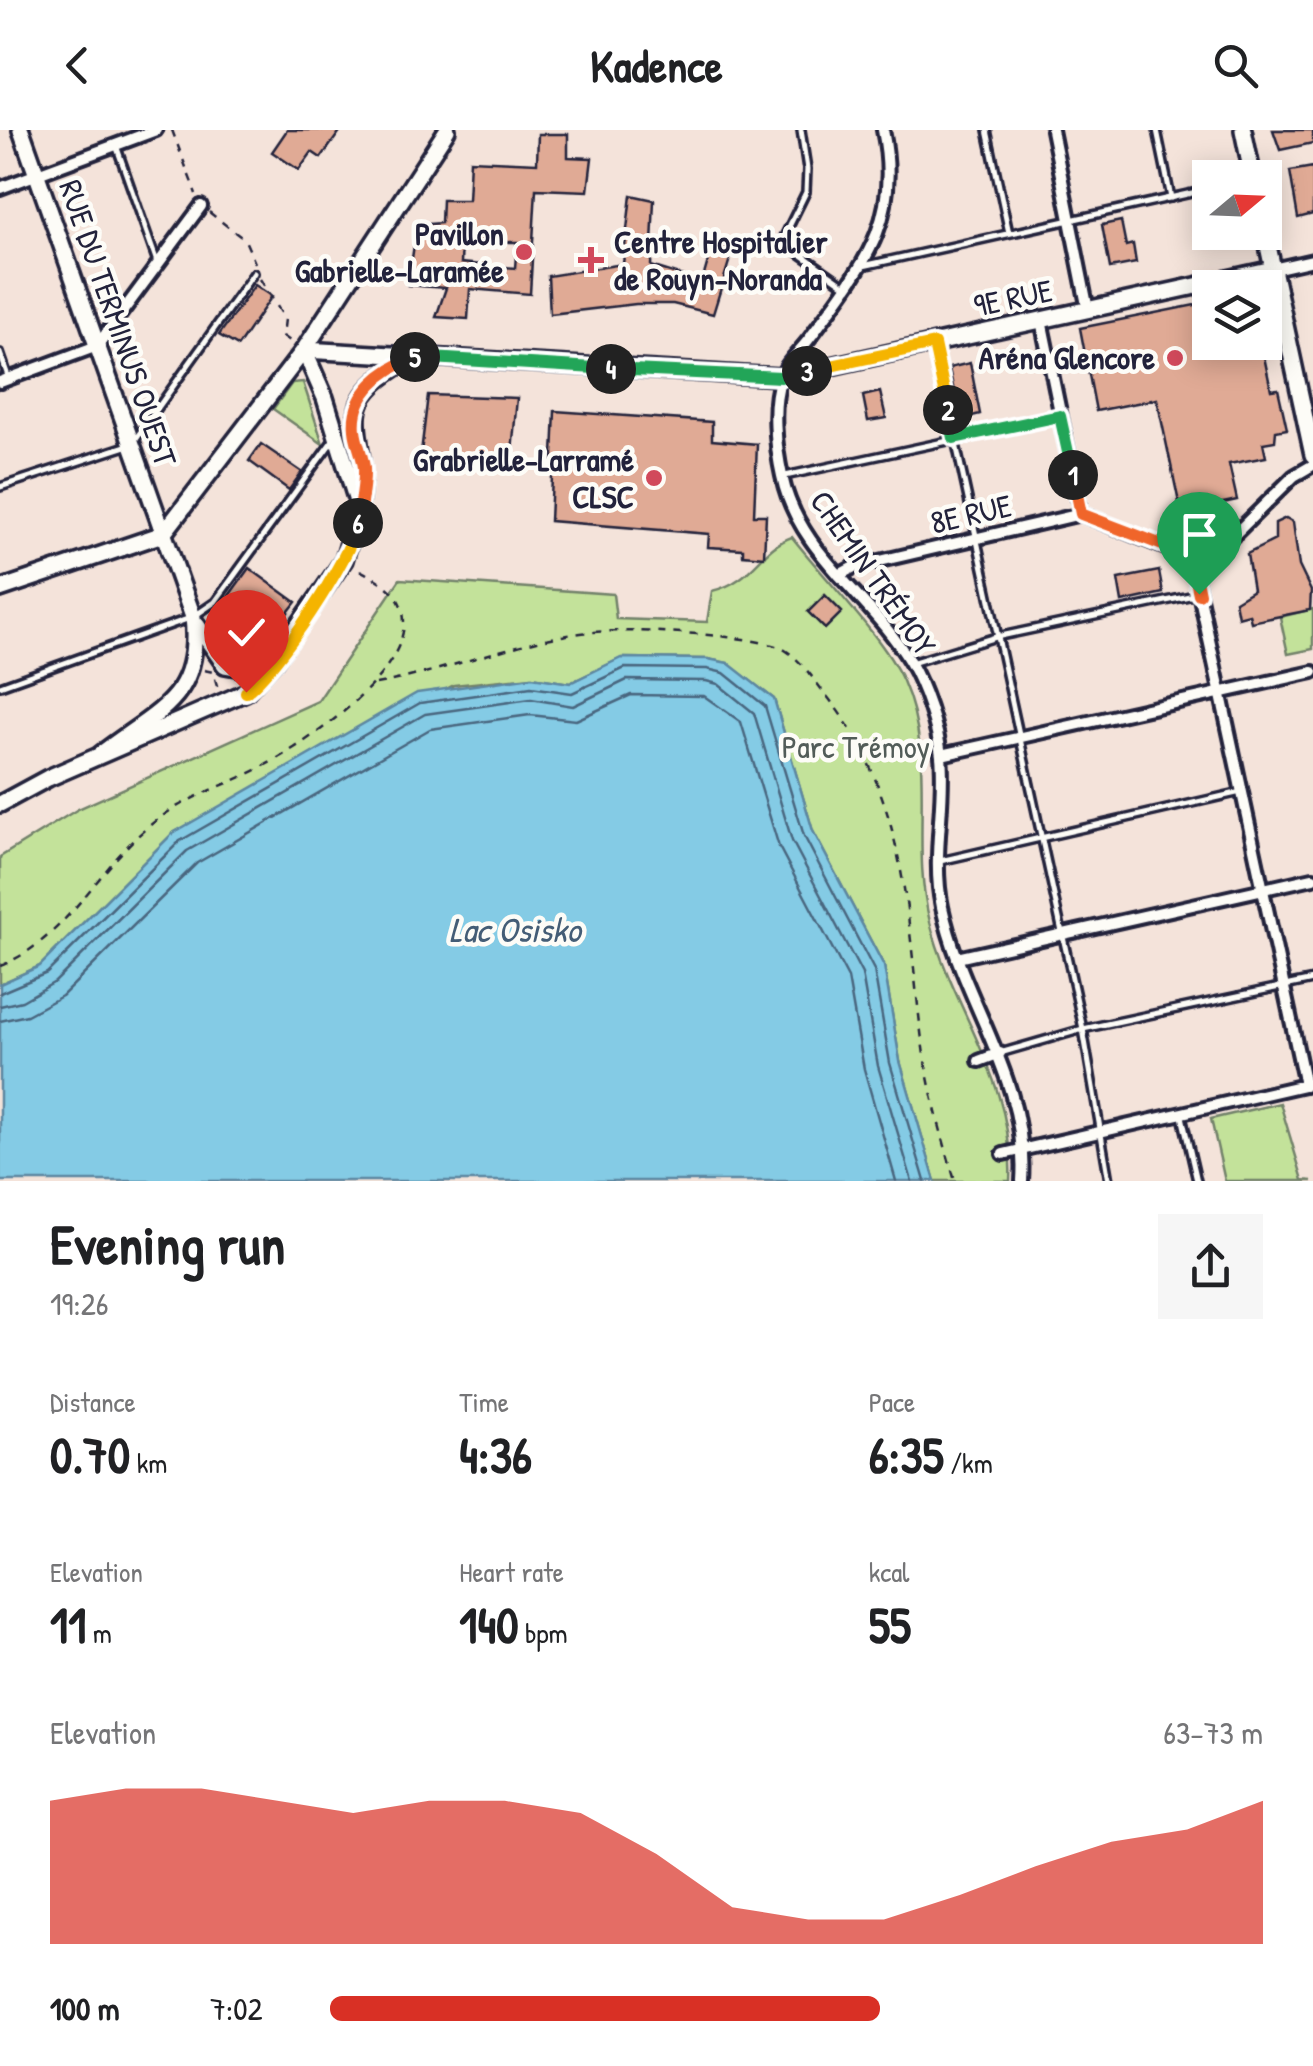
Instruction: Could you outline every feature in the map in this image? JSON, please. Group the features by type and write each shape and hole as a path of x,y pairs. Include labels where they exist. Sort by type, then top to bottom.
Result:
{"street":[{"name":"RUE DU TERMINUS OUEST","path":"21,130 193,618"},
{"path":"0,188 117,148 156,130"},
{"path":"0,588 163,534 304,350 447,130"},
{"path":"781,377 878,238 890,172 882,130"},
{"path":"1052,130 1088,310"},
{"path":"1243,130 1249,160"},
{"path":"4,380 97,346 201,206"},
{"path":"1269,250 1313,455"},
{"name":"9E RUE","path":"304,350 781,377 1313,260"},
{"path":"1040,320 1081,514 1191,556 1220,549 1294,476 1313,464"},
{"path":"304,350 337,434 359,508"},
{"path":"0,804 101,754 223,705 255,684 344,560 359,508 364,470 354,428 357,406 367,388 413,357"},
{"name":"CHEMIN TRÉMOY","path":"781,377 777,406 782,476 798,520 911,663 941,755 937,862 942,906 957,958 1000,1053 1023,1148 1022,1181"},
{"name":"8E RUE","path":"839,575 854,567 1081,514"},
{"path":"1003,1154 1309,1084 1191,556"},
{"path":"193,618 225,665 253,670 274,660"},
{"path":"101,754 177,699 193,668 193,618"},
{"path":"941,755 1313,672"},
{"path":"957,958 1313,878"},
{"path":"979,1061 1000,1053"}],"lane":[{"path":"801,130 808,169 806,192 782,241 847,287"},
{"path":"987,130 1009,233"},
{"path":"1157,130 1171,198"},
{"path":"117,148 158,262"},
{"path":"862,266 1192,193"},
{"path":"0,487 132,444 254,272"},
{"path":"934,344 1083,1029 1109,1181"},
{"path":"0,353 4,380"},
{"path":"782,476 1060,416"},
{"path":"0,686 193,618 215,602 337,434"},
{"path":"911,663 996,638 1199,594"},
{"path":"937,862 1242,791"},
{"path":"1000,1053 1083,1029 1313,980"},
{"path":"1182,1112 1197,1181"}],"path":[{"path":"254,272 274,296 284,318 283,336 304,350"},
{"path":"0,966 32,950 64,922 140,834 162,816 283,755 376,684 391,666 402,640 404,617 387,587 344,560"},
{"path":"376,684 426,675 512,645 584,632 718,637 766,642 786,650 853,732 888,806 904,890 925,1060 955,1181"},
{"path":"193,668 213,672 223,705"}],"green space":[{"path":"303,382 323,444 273,409 292,383"},
{"name":"Parc Trémoy","path":"792,537 882,646 903,681 919,741 922,861 930,922 1003,1111 1010,1181 935,1181 900,1061 884,966 813,831 774,699 727,663 708,659 622,658 570,683 532,677 454,685 173,833 40,966 0,984 0,857 78,809 318,701 400,579 613,594 616,619 707,622 712,591 737,580"},
{"path":"1313,609 1313,649 1288,654 1280,617"},
{"path":"1280,1103 1303,1180 1313,1181 1225,1181 1211,1119"}],"water":[{"name":"Lac Osisko","path":"621,658 708,659 728,663 774,699 813,831 884,966 900,1061 935,1181 0,1181 0,984 40,966 173,833 417,693 532,677 570,683"}],"building":[{"path":"287,130 341,130 321,158 312,152 299,170 272,152"},
{"path":"1273,130 1313,130 1313,143 1280,150"},
{"path":"538,134 568,134 568,157 592,158 588,191 536,189 530,294 470,289 468,319 436,317 446,288 408,285 417,225 441,223 442,200 468,200 470,160 537,163","holes":["462,242 517,242 515,268 461,263"]},
{"path":"1313,167 1313,214 1298,218 1290,171"},
{"path":"631,195 654,200 651,266 702,282 714,240 733,249 713,314 673,304 636,304 550,314 548,276 623,264"},
{"path":"1121,221 1126,246 1133,244 1136,263 1110,268 1102,225"},
{"path":"255,285 272,296 238,346 219,335"},
{"path":"1192,306 1192,360 1265,360 1271,390 1278,389 1287,429 1276,431 1275,441 1263,443 1266,457 1229,464 1237,500 1181,512 1157,399 1096,411 1080,328"},
{"path":"970,363 980,414 960,419 949,368"},
{"path":"880,392 886,418 868,421 863,396"},
{"path":"428,395 517,398 511,463 421,453"},
{"name":"Centre Hospitalier de Rouyn-Noranda","path":"555,411 712,422 712,440 757,444 754,515 766,515 764,557 743,555 743,549 708,547 709,534 550,521"},
{"path":"261,444 302,472 289,490 249,461"},
{"path":"1286,518 1293,522 1299,566 1311,591 1310,610 1251,622 1249,614 1238,617 1235,601 1253,590 1247,554 1275,540 1275,523"},
{"path":"249,568 296,602 252,658 218,636 215,631 221,623 213,618"},
{"path":"1159,571 1163,593 1122,602 1118,579"},
{"path":"825,595 842,612 825,629 808,612"}],"place":[{"name":"Pavillon Gabrielle-Laramée","path":"524,252"},
{"name":"Centre Hospitalier de Rouyn-Noranda","path":"591,260"},
{"name":"Aréna Glencore","path":"1175,358"},
{"name":"Grabrielle-Larramé CLSC","path":"654,478"}],"route":[{"path":"246,692 274,660 352,544 359,520 364,470 354,428 357,406 367,388 386,371 413,357 781,377 934,344 954,438 1060,416 1081,514 1191,556 1199,594"}]}
